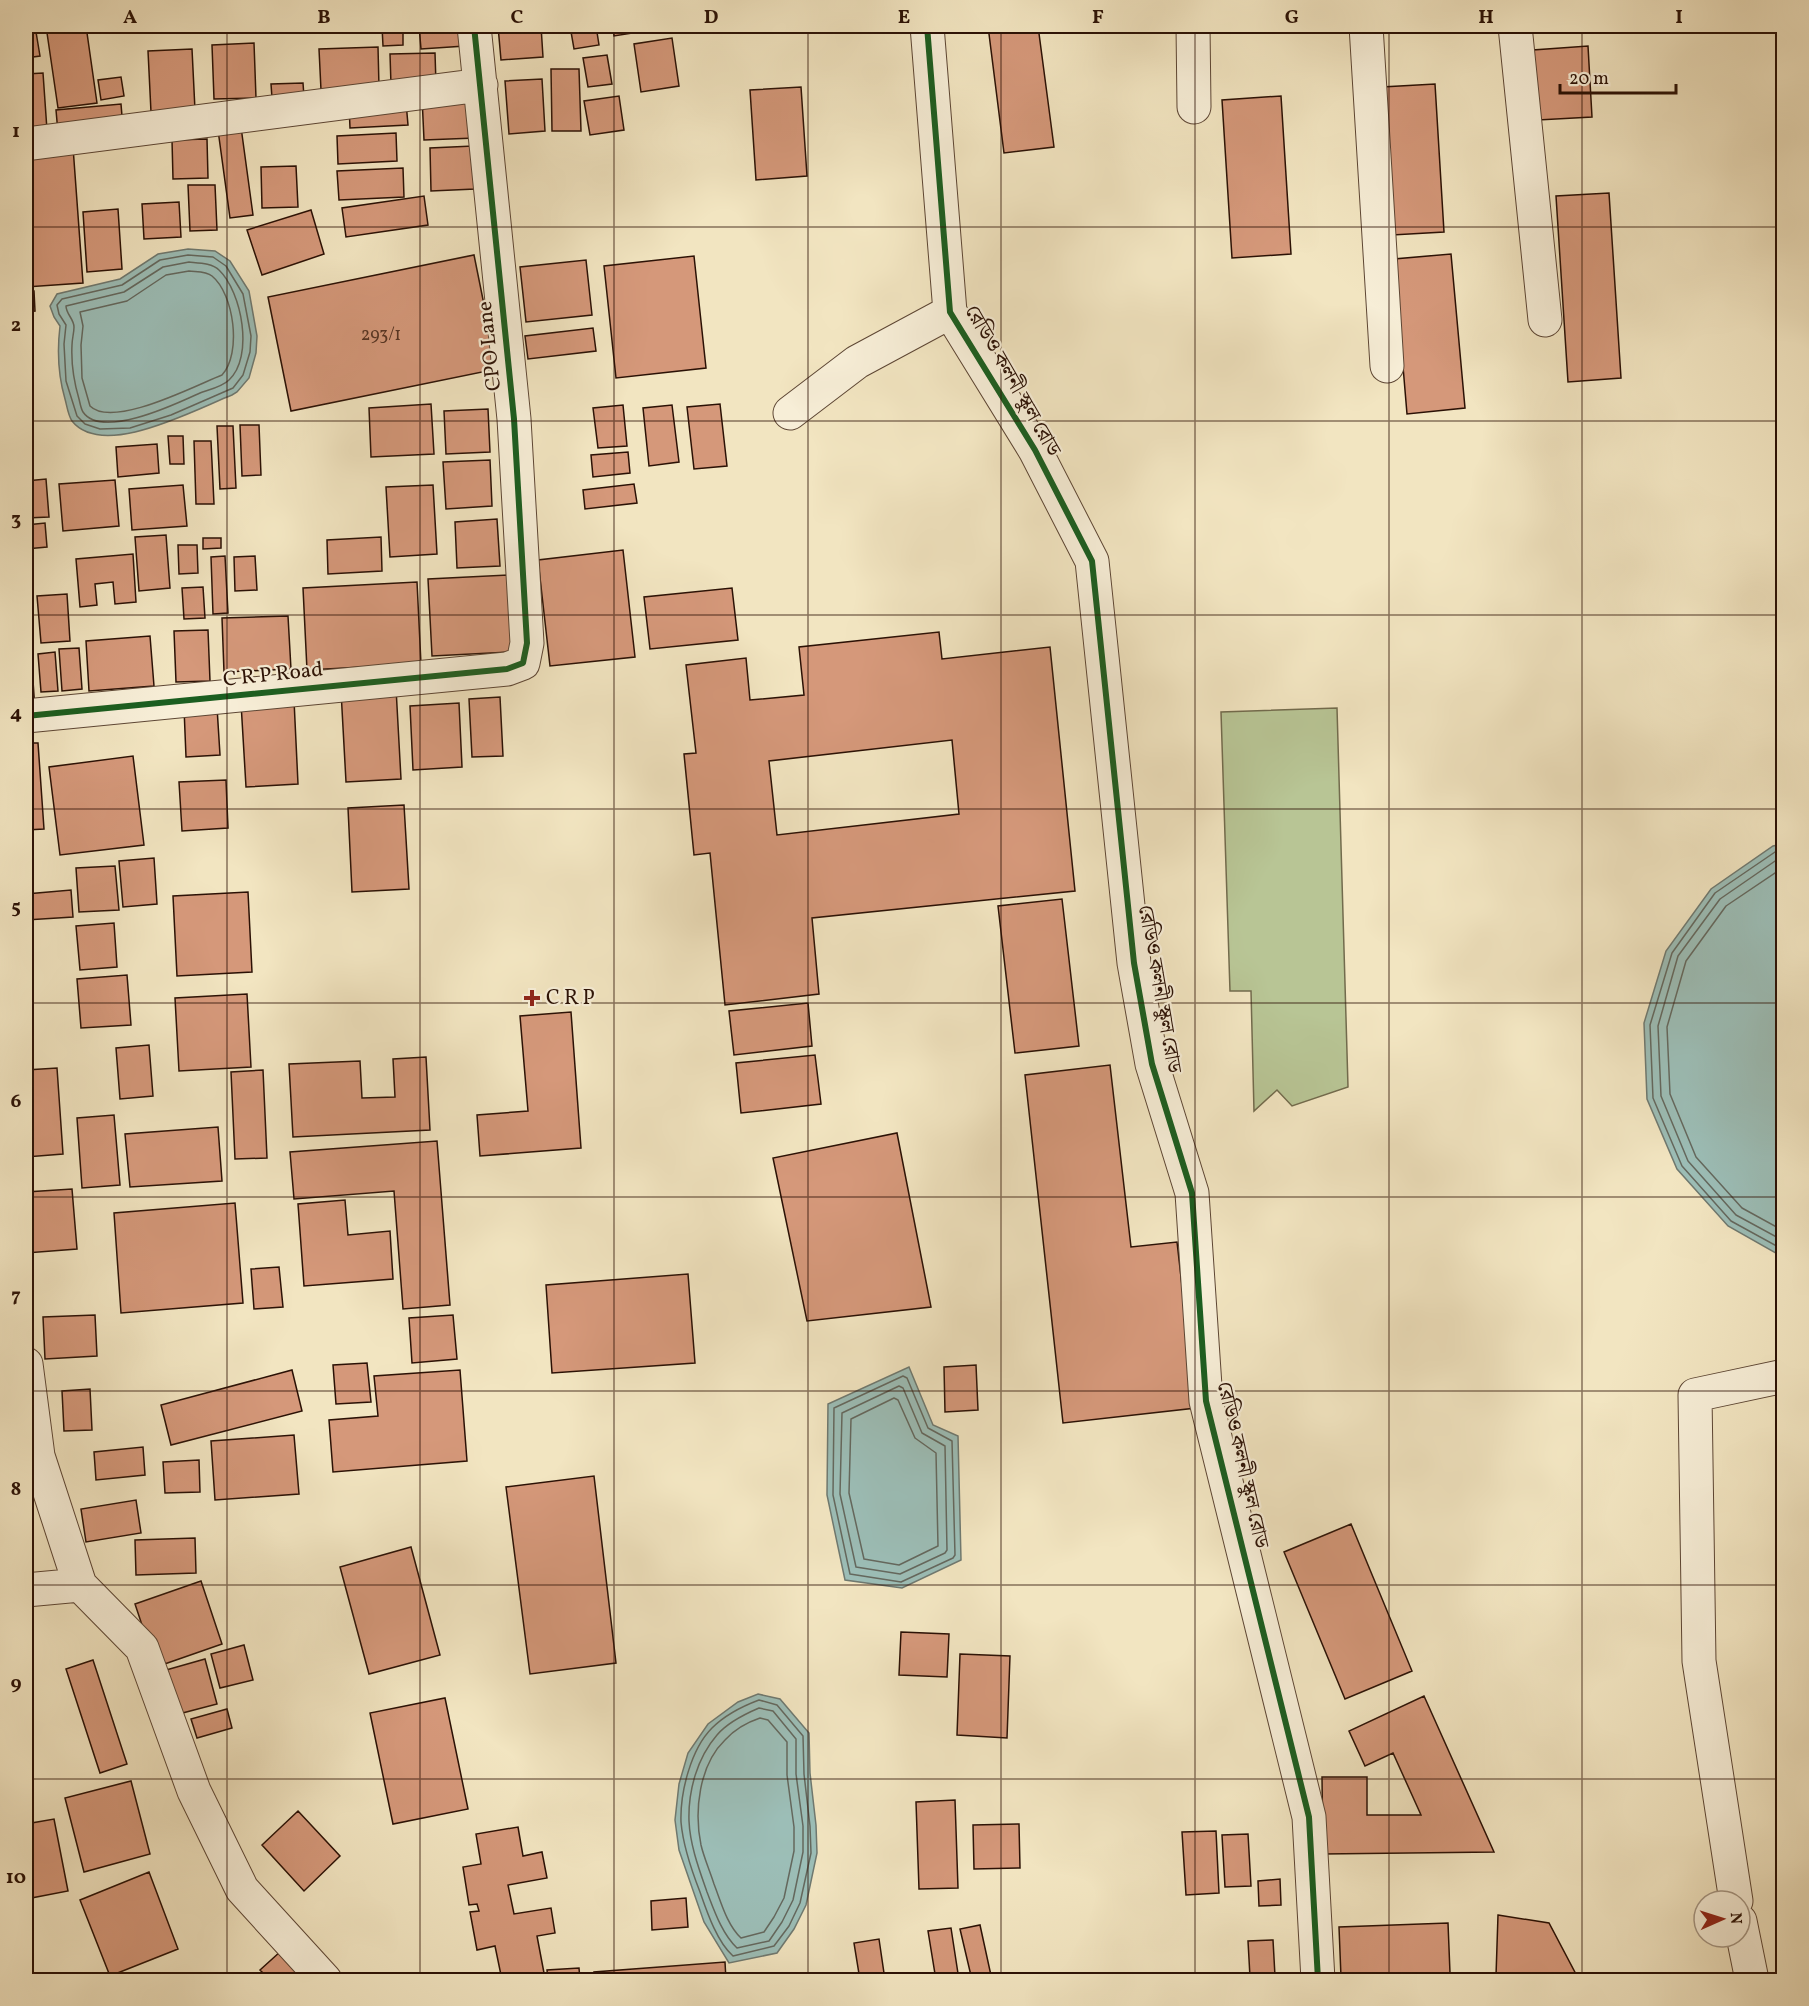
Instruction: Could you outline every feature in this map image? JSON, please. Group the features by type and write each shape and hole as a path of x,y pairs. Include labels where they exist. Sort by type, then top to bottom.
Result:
{"street":[{"name":"CPO Lane","path":"474,26 482,85 514,419 527,643 523,663"},
{"name":"রেডিও কলনী স্কুল রোড","path":"927,26 950,312 1035,450 1092,561 1134,963 1152,1064 1192,1193 1206,1401 1309,1817 1318,1980"},
{"path":"1193,26 1194,107"},
{"path":"1366,26 1387,366"},
{"path":"1515,26 1545,320"},
{"path":"26,144 482,85"},
{"path":"790,413 857,362 950,312"},
{"name":"C R P Road","path":"26,716 507,669 523,663"},
{"path":"26,1364 38,1456 80,1585 142,1648 194,1791 242,1889 324,1980"},
{"path":"1734,1889 1699,1661 1695,1395 1784,1376"},
{"path":"26,1590 80,1585"},
{"path":"1746,1949 1752,1980"}],"green space":[{"path":"1337,708 1348,1087 1292,1106 1277,1090 1254,1111 1251,991 1230,991 1221,712"}],"water":[{"path":"188,249 215,251 230,261 249,291 257,336 256,353 249,378 232,395 150,428 127,434 105,435 86,432 72,421 69,413 58,354 60,326 50,306 57,294 120,279 158,254"},
{"path":"1784,844 1783,1257 1728,1226 1677,1169 1647,1099 1644,1023 1666,951 1711,889 1773,846"},
{"path":"909,1367 933,1425 958,1436 961,1560 902,1588 845,1580 827,1495 828,1404"},
{"path":"758,1694 780,1699 809,1733 817,1853 806,1905 794,1929 777,1953 729,1963 704,1922 679,1850 675,1820 679,1784 688,1753 708,1724 738,1702"}],"building":[{"path":"26,26 35,26 40,56 26,58"},
{"path":"46,26 86,26 97,103 58,108"},
{"path":"97,26 122,26 98,31"},
{"path":"382,26 403,26 403,45 383,46"},
{"path":"419,26 464,26 465,46 421,49"},
{"path":"498,26 541,26 543,57 501,60"},
{"path":"570,26 596,26 599,45 574,49"},
{"path":"613,26 657,26 657,29 614,36"},
{"path":"988,26 1038,26 1054,147 1004,153"},
{"path":"672,38 679,86 641,92 634,44"},
{"path":"254,43 256,98 214,99 212,45"},
{"path":"1588,46 1592,117 1538,120 1533,50"},
{"path":"378,47 379,87 321,90 319,49"},
{"path":"192,49 195,110 151,112 148,51"},
{"path":"435,53 436,84 391,85 390,54"},
{"path":"607,55 612,84 588,87 583,58"},
{"path":"551,69 579,69 581,131 552,131"},
{"path":"43,73 47,130 26,132 26,74"},
{"path":"121,77 124,96 101,100 98,80"},
{"path":"542,79 545,131 509,134 505,81"},
{"path":"303,83 304,97 272,98 271,84"},
{"path":"1435,84 1444,232 1392,235 1382,87"},
{"path":"801,87 807,176 756,180 750,90"},
{"path":"473,95 475,138 424,140 422,97"},
{"path":"619,96 624,130 590,135 584,101"},
{"path":"1281,96 1291,254 1232,258 1222,100"},
{"path":"406,102 408,125 350,128 349,105"},
{"path":"121,104 123,128 58,133 56,110"},
{"path":"241,127 253,215 230,218 218,130"},
{"path":"396,133 397,161 338,164 337,136"},
{"path":"207,139 208,178 173,179 172,140"},
{"path":"473,146 475,189 431,191 430,148"},
{"path":"73,147 83,283 26,287 26,150"},
{"path":"296,166 298,207 262,208 261,167"},
{"path":"403,168 404,197 339,200 337,171"},
{"path":"188,185 215,185 217,230 190,231"},
{"path":"1609,193 1621,378 1568,382 1556,196"},
{"path":"424,196 428,225 346,237 342,208"},
{"path":"179,202 181,237 144,239 142,204"},
{"path":"118,209 122,269 87,272 83,212"},
{"path":"311,210 324,254 262,275 247,230"},
{"path":"1451,254 1465,408 1407,414 1394,259"},
{"path":"474,255 497,369 291,411 268,297"},
{"path":"694,256 706,368 616,378 604,266"},
{"path":"586,260 592,315 526,322 520,267"},
{"path":"34,291 35,311 26,312 26,292"},
{"path":"593,328 596,351 528,359 525,336"},
{"path":"431,404 434,454 371,457 369,408"},
{"path":"720,404 727,466 694,469 687,407"},
{"path":"623,405 627,446 598,448 593,408"},
{"path":"672,405 679,462 649,466 643,408"},
{"path":"488,409 490,452 446,454 444,411"},
{"path":"240,425 259,425 261,475 242,476"},
{"path":"217,426 233,426 236,488 220,489"},
{"path":"168,436 183,436 184,464 170,464"},
{"path":"194,441 211,441 214,504 196,504"},
{"path":"157,444 159,473 118,477 116,447"},
{"path":"628,452 630,473 593,477 591,455"},
{"path":"490,460 492,506 446,509 443,462"},
{"path":"46,479 49,517 26,518 26,481"},
{"path":"115,480 119,526 63,531 59,484"},
{"path":"634,484 637,503 585,509 583,490"},
{"path":"183,485 187,526 132,530 129,489"},
{"path":"433,485 437,554 390,557 386,487"},
{"path":"497,519 500,566 457,568 455,522"},
{"path":"45,523 47,547 26,549 26,525"},
{"path":"166,535 170,588 139,591 135,537"},
{"path":"381,537 382,571 328,574 327,540"},
{"path":"203,538 221,538 221,548 203,549"},
{"path":"178,545 197,545 198,573 179,574"},
{"path":"623,550 635,657 550,666 538,560"},
{"path":"133,554 136,602 115,604 113,582 95,584 97,605 80,607 76,559"},
{"path":"225,556 228,613 213,614 211,557"},
{"path":"255,556 257,590 235,591 234,557"},
{"path":"508,575 512,652 432,656 428,579"},
{"path":"417,582 421,664 307,670 303,588"},
{"path":"203,587 205,618 184,619 182,588"},
{"path":"732,588 738,640 650,649 644,597"},
{"path":"67,594 70,641 41,643 37,596"},
{"path":"288,616 291,669 224,672 222,618"},
{"path":"208,630 210,681 176,682 174,631"},
{"path":"939,632 942,659 1050,647 1075,891 812,918 819,994 725,1005 710,853 694,855 684,754 696,753 686,665 746,658 750,700 804,695 799,647","holes":["952,740 959,814 777,835 769,761"]},
{"path":"150,636 154,686 89,691 86,641"},
{"path":"79,648 82,689 62,691 59,649"},
{"path":"55,652 58,691 41,692 38,654"},
{"path":"26,681 33,681 35,710 26,711"},
{"path":"396,688 401,779 346,782 341,691"},
{"path":"500,697 503,756 472,757 469,699"},
{"path":"294,700 298,784 246,787 241,703"},
{"path":"459,703 462,767 413,770 410,706"},
{"path":"217,707 220,755 186,757 184,708"},
{"path":"26,743 38,743 44,829 26,830"},
{"path":"133,756 144,845 60,855 49,767"},
{"path":"226,780 228,828 182,831 179,782"},
{"path":"404,805 409,889 352,892 348,808"},
{"path":"26,847 29,847 32,889 26,889"},
{"path":"154,858 157,904 123,907 119,861"},
{"path":"115,866 119,910 79,912 76,868"},
{"path":"71,890 73,917 26,920 26,894"},
{"path":"248,892 252,972 177,976 173,896"},
{"path":"1062,899 1079,1046 1015,1053 998,906"},
{"path":"114,923 117,967 80,970 76,926"},
{"path":"26,934 29,968 26,968"},
{"path":"127,975 131,1025 81,1028 77,979"},
{"path":"247,994 251,1067 179,1071 175,998"},
{"path":"808,1003 812,1046 734,1055 729,1011"},
{"path":"571,1012 581,1148 480,1156 477,1115 528,1111 520,1016"},
{"path":"149,1045 153,1096 120,1099 116,1048"},
{"path":"815,1055 821,1104 741,1113 736,1063"},
{"path":"426,1057 430,1130 293,1137 289,1064 360,1061 362,1098 395,1097 393,1059"},
{"path":"1110,1065 1131,1247 1177,1242 1196,1408 1063,1423 1025,1075"},
{"path":"57,1068 63,1154 26,1157 26,1070"},
{"path":"263,1070 267,1158 235,1159 231,1072"},
{"path":"114,1115 120,1185 82,1188 77,1118"},
{"path":"218,1127 222,1181 130,1187 125,1134"},
{"path":"897,1133 931,1307 807,1321 773,1158"},
{"path":"437,1141 450,1305 403,1309 394,1191 294,1199 290,1152"},
{"path":"72,1189 77,1249 26,1253 26,1192"},
{"path":"345,1200 348,1235 390,1231 393,1279 304,1286 298,1204"},
{"path":"235,1203 243,1303 121,1313 114,1213"},
{"path":"279,1267 283,1307 254,1309 251,1269"},
{"path":"688,1274 695,1363 552,1373 546,1285"},
{"path":"95,1315 97,1356 45,1359 43,1317"},
{"path":"453,1315 457,1359 412,1363 409,1318"},
{"path":"367,1363 371,1402 336,1404 333,1365"},
{"path":"976,1365 978,1410 945,1412 944,1367"},
{"path":"292,1370 302,1411 171,1445 161,1405"},
{"path":"460,1370 467,1461 333,1472 329,1420 378,1416 374,1376"},
{"path":"90,1389 92,1430 64,1431 62,1391"},
{"path":"294,1435 299,1494 215,1500 211,1441"},
{"path":"143,1447 145,1475 96,1480 94,1452"},
{"path":"199,1460 200,1492 165,1493 163,1462"},
{"path":"594,1476 616,1663 530,1674 506,1487"},
{"path":"136,1500 141,1533 86,1542 81,1509"},
{"path":"1351,1524 1412,1671 1345,1699 1284,1552"},
{"path":"195,1538 196,1573 136,1575 135,1540"},
{"path":"411,1547 440,1655 369,1674 340,1567"},
{"path":"201,1581 222,1644 156,1667 135,1604"},
{"path":"901,1632 949,1634 947,1677 899,1675"},
{"path":"244,1645 253,1680 220,1688 211,1654"},
{"path":"960,1654 1010,1656 1007,1738 957,1735"},
{"path":"205,1659 217,1704 171,1716 159,1672"},
{"path":"93,1660 127,1764 100,1773 66,1669"},
{"path":"1424,1696 1494,1852 1323,1854 1322,1777 1367,1777 1367,1815 1421,1815 1393,1753 1365,1766 1349,1731"},
{"path":"445,1698 468,1809 393,1824 370,1713"},
{"path":"227,1709 232,1728 197,1738 191,1719"},
{"path":"131,1781 150,1854 84,1872 65,1798"},
{"path":"955,1800 958,1888 919,1889 916,1802"},
{"path":"298,1811 340,1856 304,1891 262,1845"},
{"path":"54,1819 68,1891 26,1899 26,1824"},
{"path":"1019,1824 1020,1868 974,1869 973,1825"},
{"path":"518,1827 523,1856 542,1852 547,1878 508,1885 514,1914 551,1908 555,1933 537,1936 544,1973 502,1980 495,1946 477,1950 470,1912 479,1911 477,1904 469,1905 463,1867 481,1864 476,1834"},
{"path":"1216,1831 1219,1893 1186,1895 1182,1832"},
{"path":"1248,1834 1251,1886 1225,1887 1222,1835"},
{"path":"149,1872 178,1949 110,1976 80,1900"},
{"path":"1280,1879 1281,1905 1259,1906 1258,1881"},
{"path":"686,1898 688,1927 652,1930 651,1901"},
{"path":"1498,1915 1549,1923 1578,1978 1496,1976"},
{"path":"1448,1923 1450,1973 1341,1977 1339,1927"},
{"path":"980,1925 992,1980 972,1980 960,1929"},
{"path":"951,1928 959,1980 936,1980 928,1931"},
{"path":"879,1939 885,1980 860,1980 854,1943"},
{"path":"1273,1940 1275,1976 1250,1977 1248,1941"},
{"path":"281,1951 309,1980 270,1980 260,1970"},
{"path":"725,1962 726,1980 595,1980 594,1972"},
{"path":"579,1968 580,1980 548,1980 547,1970"}],"cycle path":[{"path":"26,716 507,669 523,663 527,643 514,419 474,26"},
{"path":"927,26 950,312 1035,450 1092,561 1134,963 1152,1064 1192,1193 1206,1401 1309,1817 1318,1980"}],"place":[{"name":"C R P","path":"532,998"}]}
